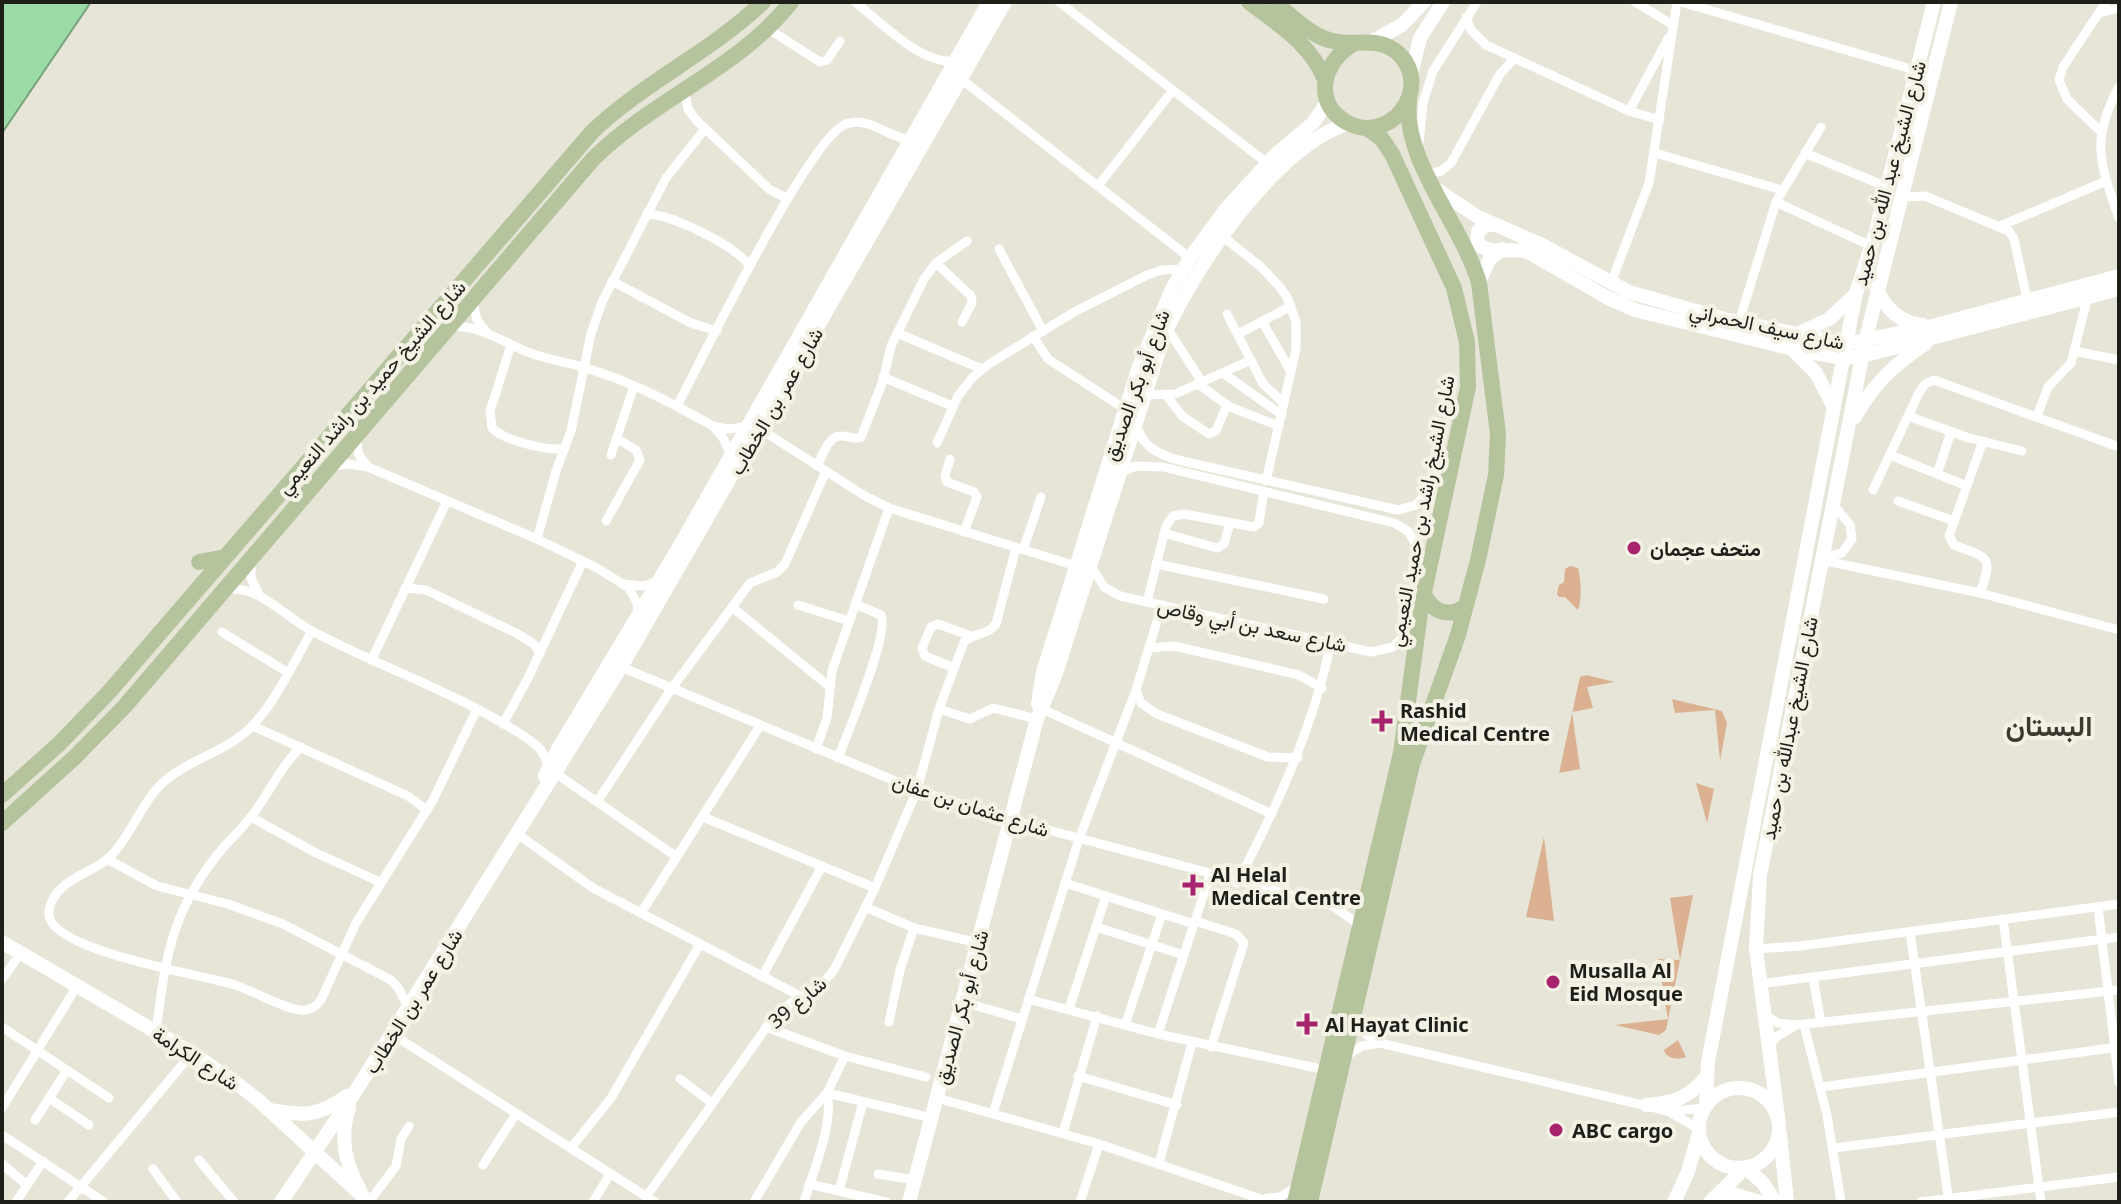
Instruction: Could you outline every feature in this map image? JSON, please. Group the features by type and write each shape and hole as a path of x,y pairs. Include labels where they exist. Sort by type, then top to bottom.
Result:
{"main road":[{"name":"شارع الشيخ حميد بن راشد النعيمي","path":"2,795 84,718 592,132 635,95 730,32 763,2"},
{"name":"شارع الشيخ حميد بن راشد النعيمي","path":"2,823 100,732 609,144 642,116 767,28 791,2"},
{"path":"1249,2 1305,47 1317,62 1325,80 1328,101 1349,123 1367,128 1388,123 1404,110 1409,101"},
{"path":"1274,2 1328,40 1353,44 1371,42 1392,48 1400,55 1411,75 1409,129 1418,155 1471,260 1479,283 1498,448 1493,492 1465,607 1444,678 1412,764 1310,1202"},
{"path":"1325,80 1334,58 1353,44"},
{"name":"شارع الشيخ راشد بن حميد النعيمي","path":"1295,1202 1404,738 1419,620 1466,400 1469,367 1459,305 1447,270 1387,146 1367,128"},
{"path":"199,562 225,557"},
{"path":"1424,594 1438,611 1454,613 1465,607"}],"street":[{"path":"855,2 925,56 940,62 955,61"},
{"name":"شارع عمر بن الخطاب","path":"552,771 558,749 621,667 684,550 927,124 955,61 988,13 1005,2"},
{"path":"1059,2 1267,163"},
{"path":"1371,42 1402,25 1424,2"},
{"path":"1411,75 1420,38 1443,2"},
{"path":"1418,155 1427,87 1440,57 1477,2"},
{"path":"1635,2 1673,28"},
{"path":"1611,283 1647,192 1679,2 1918,71"},
{"name":"شارع الشيخ عبد الله بن حميد","path":"1854,350 1856,293 1887,187 1934,2"},
{"name":"شارع الشيخ عبد الله بن حميد","path":"1854,350 1877,289 1951,2"},
{"path":"2100,131 2067,99 2059,80 2063,67 2106,2"},
{"path":"2099,13 2119,8"},
{"name":"شارع عمر بن الخطاب","path":"281,1202 392,1034 539,796 638,615 659,581 684,550 731,455 753,428 910,140 927,124 961,79 988,13"},
{"path":"1466,17 1471,30 1481,41 1629,111 1660,120"},
{"path":"767,28 820,62 827,60 840,41"},
{"path":"1629,111 1673,28"},
{"path":"1432,182 1451,163 1500,74 1515,58"},
{"path":"961,79 1098,186 1186,264"},
{"path":"2119,87 2100,131 2106,181 2119,218"},
{"path":"684,88 688,109 705,129 769,189 786,198"},
{"path":"1098,186 1173,90"},
{"name":"شارع أبو بكر الصديق","path":"909,1202 1040,714 1043,672 1074,595 1130,415 1150,338 1186,264 1226,209 1267,163 1313,123 1328,101"},
{"path":"677,406 786,198 829,135 842,125 866,123 910,140"},
{"name":"شارع أبو بكر الصديق","path":"1083,565 1119,473 1130,415 1143,395 1167,328 1196,273 1250,202 1297,154 1326,132 1349,123"},
{"path":"1739,322 1776,202 1821,127"},
{"path":"537,539 571,431 596,318 666,178 705,129"},
{"path":"1655,153 1782,190"},
{"path":"1805,153 1887,187"},
{"path":"1906,176 1925,196 2009,231 2014,239 2027,299"},
{"path":"1998,227 2106,181"},
{"name":"شارع سيف الحمراني","path":"1432,182 1495,225 1542,245 1611,283 1651,300 1739,322 1794,342"},
{"path":"1901,197 1925,196"},
{"path":"1776,202 1872,242 1841,437 1842,457"},
{"path":"647,214 666,217 732,250 750,266"},
{"path":"1495,225 1482,226 1478,231 1477,243 1488,251 1502,249"},
{"path":"1147,602 1168,520 1178,514 1257,526 1291,372 1297,336 1291,306 1270,276 1222,236"},
{"path":"597,802 672,688 750,583 772,575 785,564 833,437 861,437 889,351 924,279 936,263 967,241"},
{"path":"999,249 1043,331"},
{"path":"1479,283 1489,260 1502,249"},
{"name":"شارع سيف الحمراني","path":"1502,249 1528,252 1625,307 1794,342 1854,350 2119,289"},
{"path":"936,263 971,296 972,303 962,322"},
{"path":"937,443 952,406 965,386 982,369 1074,312 1154,272 1186,264"},
{"name":"شارع سيف الحمراني","path":"1934,332 2027,299 2119,276"},
{"path":"612,281 691,323 717,331"},
{"path":"1877,289 1886,306 1901,319 1934,332"},
{"path":"1835,408 1794,342 1829,319 1856,293"},
{"path":"2037,416 2048,387 2068,368 2088,296"},
{"path":"473,299 477,320 486,331 511,345 634,386 713,426 753,428 889,508 1020,549 1083,565"},
{"path":"1238,334 1291,306"},
{"path":"1227,314 1268,389 1284,403"},
{"path":"1262,321 1291,372"},
{"path":"449,326 486,331"},
{"path":"1167,328 1200,383 1227,405 1279,426"},
{"path":"1849,428 1880,379 1934,332"},
{"path":"897,333 982,369"},
{"path":"1033,336 1039,349 1053,363 1130,415 1140,436 1151,449 1177,465"},
{"path":"511,345 489,416 492,428 501,435 539,447 564,449"},
{"name":"شارع الشيخ عبدالله بن حميد","path":"1705,1107 1706,1076 1769,790 1810,575 1835,408 1854,350"},
{"name":"شارع الشيخ عبدالله بن حميد","path":"1810,575 1821,559 1849,428 1854,350"},
{"path":"2074,351 2119,360"},
{"path":"1143,395 1167,396 1251,360"},
{"path":"1223,373 1282,415"},
{"path":"883,377 952,406"},
{"path":"1873,490 1925,384 1934,380 2119,447"},
{"path":"611,455 634,386"},
{"path":"1167,396 1182,416 1209,434 1216,431 1227,405"},
{"path":"1908,416 1951,432 2022,451"},
{"path":"713,426 731,455"},
{"path":"1937,474 1951,432"},
{"path":"356,434 357,449 368,467"},
{"path":"606,521 640,460 636,450 618,439"},
{"path":"1980,593 1988,571 1987,560 1954,545 1949,536 1983,441"},
{"path":"1890,455 1967,486"},
{"path":"950,459 945,476 947,482 974,492 977,497 964,532"},
{"path":"328,467 348,464 368,467 537,539 625,584 642,586 659,581"},
{"path":"1119,473 1145,465 1177,465 1265,486 1405,510 1416,505 1424,496"},
{"path":"1265,486 1399,525 1408,531 1414,541"},
{"path":"954,668 925,656 922,648 929,629 938,624 971,636 987,633 996,624 1020,549 1041,497"},
{"path":"372,659 447,501"},
{"path":"1898,501 1954,521"},
{"path":"1821,559 1842,553 1852,539 1850,525 1833,504"},
{"path":"1373,518 1378,514 1376,507"},
{"path":"816,749 827,718 832,671 889,508"},
{"path":"1164,533 1217,548 1224,544 1230,523"},
{"path":"251,559 251,578 259,595"},
{"path":"1821,559 1980,593 2119,630"},
{"path":"503,724 583,561"},
{"path":"1156,564 1324,599"},
{"name":"شارع سعد بن أبي وقاص","path":"1083,565 1112,592 1371,652 1386,650 1398,643 1419,620"},
{"path":"625,584 635,598 638,615"},
{"path":"225,589 239,588 259,595 312,631 446,692 503,724 537,746 552,771 677,857"},
{"path":"405,588 426,590 518,634 535,645 540,654"},
{"path":"838,758 874,661 884,622 878,613 855,604"},
{"path":"798,605 849,621"},
{"path":"993,1113 1079,839 1136,690 1162,605"},
{"path":"732,607 830,687"},
{"path":"312,631 253,726 232,742 164,781 107,859 73,878 63,888 49,909 49,921 57,931 108,953 232,984 305,1010 314,1007 321,1000 342,952 380,882 427,810 477,709"},
{"path":"222,632 287,672"},
{"name":"شارع 39","path":"650,1199 766,1027 782,1010 828,979 875,888 917,790 939,709 964,642 971,636"},
{"path":"1237,883 1298,758 1322,688 1331,643"},
{"path":"1150,648 1174,646 1270,668 1305,677 1322,688"},
{"name":"شارع عثمان بن عفان","path":"621,667 917,790 1079,839 1333,906 1361,926"},
{"path":"1136,690 1141,703 1157,714 1268,757 1298,758"},
{"path":"939,709 970,719 993,708 1040,714 1116,742 1272,814"},
{"path":"253,726 408,796 427,810"},
{"path":"641,913 760,726"},
{"path":"537,746 558,749"},
{"path":"156,1032 173,933 191,895 214,858 251,817 301,747"},
{"name":"شارع الشيخ عبدالله بن حميد","path":"1769,790 1756,949 1787,1202"},
{"path":"251,817 314,852 380,882"},
{"path":"703,817 875,888"},
{"path":"516,833 582,882 802,997"},
{"path":"107,859 157,886 265,917 342,952 396,984 408,1008"},
{"path":"762,977 822,866"},
{"path":"1158,1034 1210,875"},
{"path":"1065,883 1236,934 1244,943 1211,1047"},
{"path":"1069,1009 1106,896"},
{"name":"شارع عثمان بن عفان","path":"1333,906 1367,900"},
{"path":"1756,949 1800,946 2119,904"},
{"path":"865,907 914,928 979,943"},
{"path":"2098,907 2119,1083"},
{"path":"1125,1025 1162,914"},
{"path":"2003,919 2041,1202"},
{"path":"1096,927 1184,955"},
{"path":"889,1022 902,963 914,928"},
{"path":"1910,932 1949,1200"},
{"path":"1759,984 2119,937"},
{"name":"شارع الكرامة","path":"2,942 192,1053 247,1091 367,1200"},
{"path":"571,1148 611,1098 700,944"},
{"path":"2,979 21,953"},
{"path":"1813,977 1821,1023"},
{"path":"2,1108 77,986"},
{"path":"1763,1014 1778,1023 1800,1025 2119,990"},
{"path":"1028,999 1192,1043 1326,1070"},
{"path":"963,1002 1022,1019"},
{"path":"1063,1133 1097,1016"},
{"path":"1355,1016 1362,1029 1380,1043"},
{"path":"1767,1050 1776,1037 1800,1025"},
{"path":"1800,1025 1821,1087 1841,1202"},
{"path":"2,1027 109,1098"},
{"path":"766,1027 845,1056 926,1077"},
{"path":"392,1034 650,1199"},
{"path":"1159,1163 1192,1043"},
{"path":"1346,1056 1362,1046 1380,1043 1668,1111 1699,1131 1707,1152 1714,1160 1734,1168 1759,1163 1777,1144 1779,1124 1766,1098 1746,1089 1723,1091 1705,1107 1699,1131 1688,1172 1674,1202"},
{"path":"1821,1087 2117,1047"},
{"path":"68,1202 192,1053"},
{"path":"754,1202 801,1122 827,1093 845,1056"},
{"path":"35,1120 67,1070"},
{"path":"1078,1076 1177,1105"},
{"path":"1646,1105 1685,1097 1706,1076"},
{"path":"680,1079 712,1103"},
{"path":"269,1110 311,1115 330,1108 357,1089"},
{"path":"357,1089 345,1119 344,1150 349,1169 367,1200 396,1166 401,1139 409,1126"},
{"path":"827,1093 932,1118"},
{"path":"804,1202 827,1122 827,1093"},
{"path":"49,1098 89,1125"},
{"path":"937,1098 1099,1144 1267,1200 1280,1197 1299,1185"},
{"path":"839,1191 863,1102"},
{"path":"1668,1111 1705,1107"},
{"path":"1834,1148 2119,1112"},
{"path":"483,1165 516,1114"},
{"path":"2,1135 104,1202"},
{"path":"1080,1202 1099,1144"},
{"path":"199,1160 234,1202"},
{"path":"16,1202 43,1161"},
{"path":"2,1164 27,1185"},
{"path":"1712,1200 1746,1168"},
{"path":"1746,1168 1763,1183 1775,1202"},
{"path":"153,1169 177,1202"},
{"path":"593,1202 610,1174"},
{"path":"878,1174 915,1180"},
{"path":"1921,1202 2119,1177"},
{"path":"809,1184 886,1202"},
{"path":"1712,1200 1736,1195 1760,1202"}],"shaded area":[{"path":"2,2 91,2 2,133"},
{"path":"1570,566 1578,568 1579,572 1581,595 1578,610 1565,597 1557,594 1559,585 1564,582 1565,569"},
{"path":"1586,675 1615,682 1587,687 1593,708 1572,712 1580,677"},
{"path":"1672,699 1722,711 1727,723 1720,761 1715,710 1675,713"},
{"path":"1572,713 1580,769 1559,773"},
{"path":"1696,783 1714,789 1707,823"},
{"path":"1544,837 1554,921 1526,917"},
{"path":"1693,895 1680,960 1670,898"},
{"path":"1658,959 1680,960 1666,1030 1659,1035 1615,1025 1668,1019"},
{"path":"1678,1040 1686,1057 1670,1057 1664,1050"}],"place":[{"name":"متحف عجمان","path":"1634,548"},
{"name":"Rashid Medical Centre","path":"1382,721"},
{"name":"Al Helal Medical Centre","path":"1193,885"},
{"name":"Musalla Al Eid Mosque","path":"1553,982"},
{"name":"Al Hayat Clinic","path":"1307,1024"},
{"name":"ABC cargo","path":"1556,1130"}],"district":[{"name":"البستان","path":"2049,725"}]}
